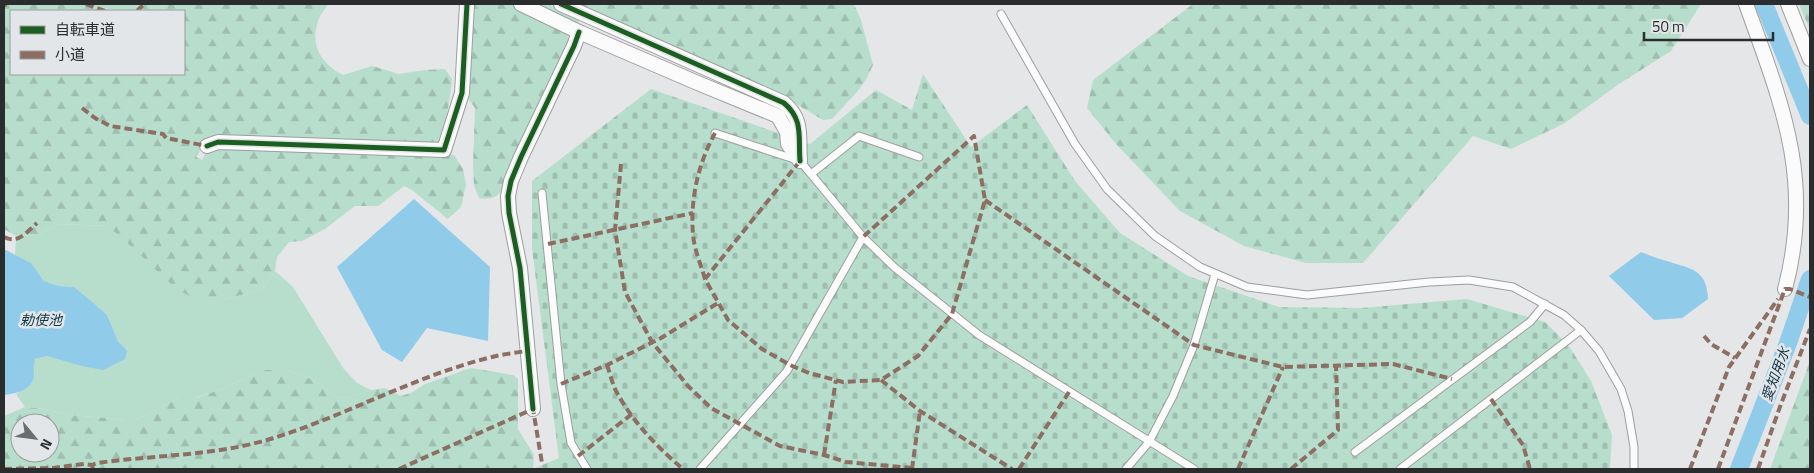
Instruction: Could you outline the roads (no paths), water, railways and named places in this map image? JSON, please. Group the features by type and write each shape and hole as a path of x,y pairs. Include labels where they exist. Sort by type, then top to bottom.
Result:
{"street":[{"path":"207,146 218,142 444,150 462,93 467,4"},
{"path":"521,4 579,32 778,116 787,132 788,144 800,161"},
{"path":"561,4 784,103 792,110 799,124 800,161"},
{"path":"1746,4 1796,128 1804,166 1807,202 1805,226 1792,276 1785,289"},
{"path":"1788,4 1810,59"},
{"path":"533,410 520,268 509,213 508,196 511,181 520,157 579,32"}],"lane":[{"path":"1001,14 1075,144 1107,189 1155,236 1200,267 1247,287 1307,295 1429,282 1469,280 1513,288 1564,315 1581,330 1599,351 1621,389 1628,411 1632,431 1634,469"},
{"path":"714,133 800,161 862,237 901,272 979,335 1194,469"},
{"path":"811,174 859,136 919,157"},
{"path":"542,194 561,384 569,433 571,443 587,469"},
{"path":"700,469 787,371 862,237"},
{"path":"1126,469 1149,442 1173,396 1194,345 1216,274"},
{"path":"1355,452 1530,322 1545,304"},
{"path":"1400,469 1581,330"}],"water":[{"path":"414,199 490,267 488,341 427,328 402,362 382,350 337,267"},
{"name":"勅使池","path":"4,249 31,263 44,281 59,286 74,287 107,315 118,341 127,351 125,359 103,370 47,356 35,359 34,376 30,385 13,394 4,395"},
{"path":"1641,252 1696,272 1705,282 1708,299 1682,318 1654,320 1609,276"}],"waterway":[{"name":"愛知用水","path":"1764,4 1810,116"},
{"name":"愛知用水","path":"1739,469 1788,343 1810,279"}]}
